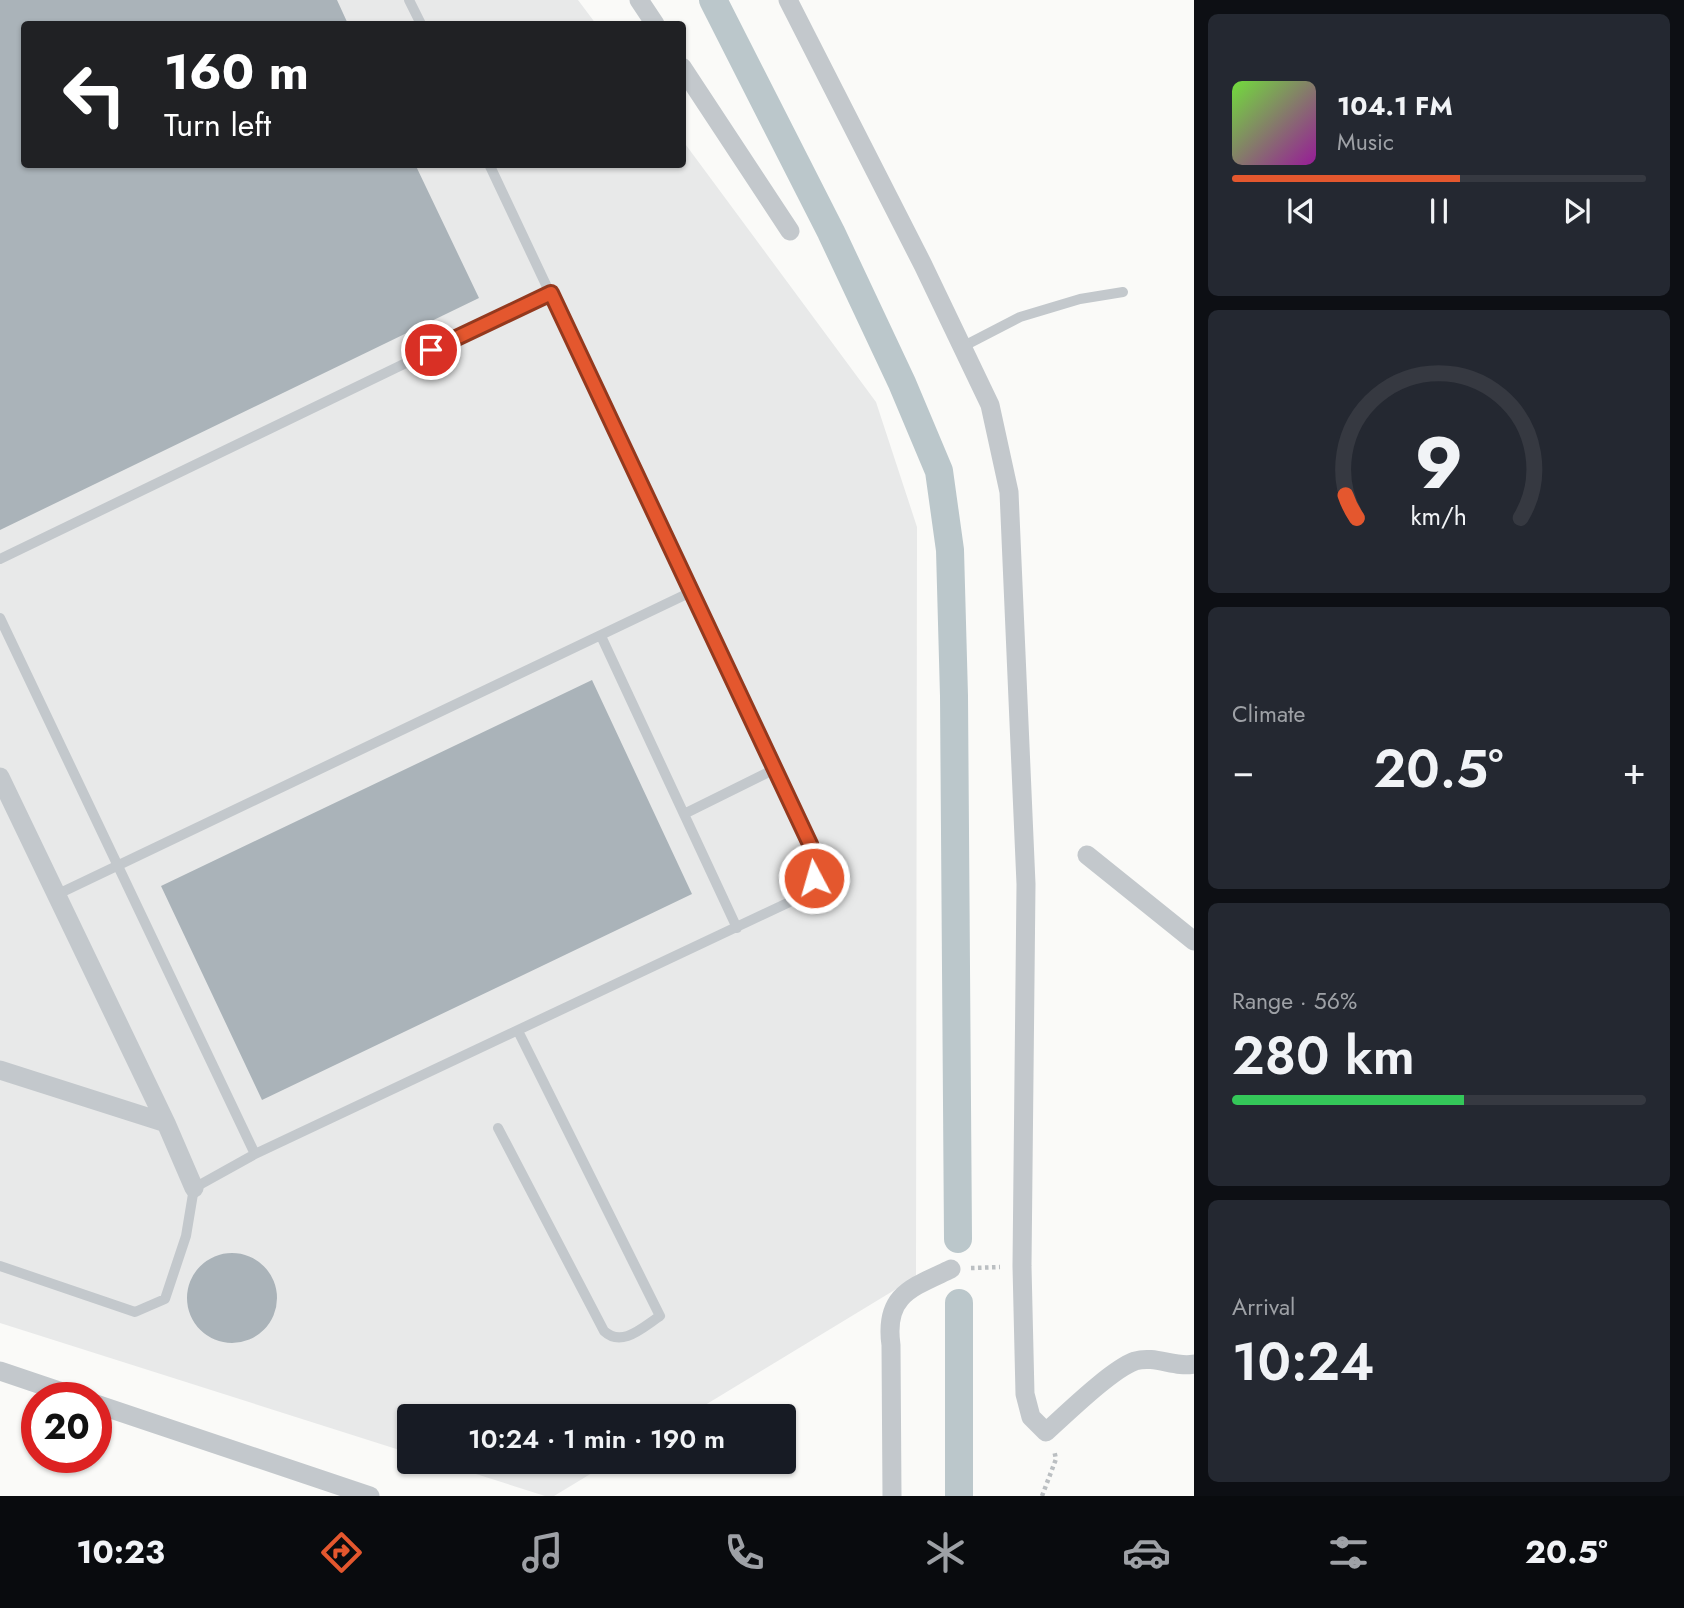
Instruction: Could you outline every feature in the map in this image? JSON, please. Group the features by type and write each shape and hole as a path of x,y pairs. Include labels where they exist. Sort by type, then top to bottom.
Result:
{"street":[{"path":"639,0 653,21"},
{"path":"788,0 923,265 990,405 1009,492 1026,884 1022,1266 1025,1394 1031,1417 1046,1432 1113,1374 1136,1361 1157,1360 1184,1366 1194,1364"},
{"path":"686,72 790,231"},
{"path":"0,777 166,1123 194,1188"},
{"path":"1087,855 1194,941"},
{"path":"0,1070 166,1123"},
{"path":"892,1496 891,1345 888,1327 892,1307 915,1286 951,1269"},
{"path":"0,1371 33,1382"},
{"path":"112,1409 370,1496"}],"lane":[{"path":"409,0 420,21"},
{"path":"0,1266 135,1312 165,1299 186,1236 194,1188 255,1154 796,899 807,891 814,878 815,864 810,844 491,168"},
{"path":"962,347 1020,317 1080,299 1123,292"},
{"path":"0,559 551,293"},
{"path":"56,895 691,592"},
{"path":"0,618 255,1154"},
{"path":"601,636 737,928"},
{"path":"684,814 775,769"},
{"path":"498,1128 604,1331 619,1339 660,1316 518,1031"}],"path":[{"path":"951,1269 1022,1266"},
{"path":"1042,1496 1056,1459 1053,1443 1046,1432"}],"shaded area":[{"path":"0,0 578,0 594,21 21,21 21,168 686,168 686,145 876,402 917,527 916,1277 707,1404 397,1404 397,1449 0,1323"},
{"path":"476,1474 590,1474 554,1496 545,1496"}],"building":[{"path":"0,0 337,0 347,21 21,21 21,168 417,168 479,298 0,530"},
{"path":"592,680 692,894 262,1100 161,886"},
{"path":"232,1253 249,1257 264,1266 273,1281 277,1298 273,1315 264,1330 249,1339 232,1343 215,1339 200,1330 191,1315 187,1298 191,1281 200,1266 215,1257"}],"waterway":[{"path":"713,0 831,232 902,383 939,471 950,550 954,696 958,1239"},
{"path":"959,1303 959,1496"}],"route":[{"path":"431,350 551,293 810,844 815,864 814,878"}]}
